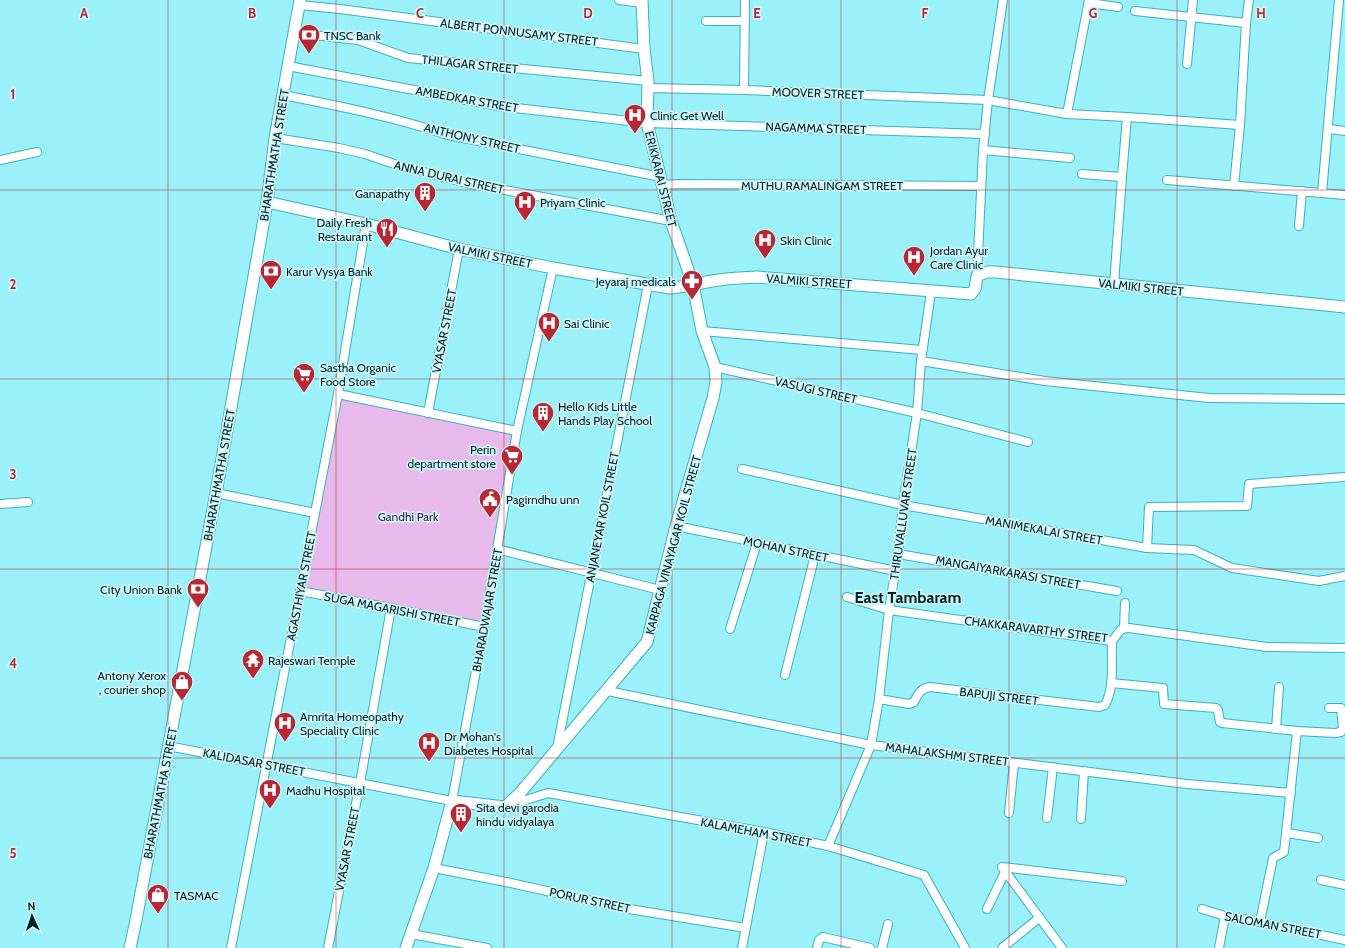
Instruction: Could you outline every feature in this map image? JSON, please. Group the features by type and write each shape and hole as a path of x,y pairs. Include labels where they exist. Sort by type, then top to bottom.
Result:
{"street":[{"path":"618,0 642,2"},
{"path":"744,90 746,0"},
{"path":"977,276 983,150 988,100 1003,0"},
{"path":"1187,64 1193,0"},
{"path":"1234,186 1249,0"},
{"path":"1322,193 1339,0"},
{"path":"1066,114 1089,1 1118,7"},
{"name":"ERIKKARAI STREET","path":"642,2 644,49 648,85 647,123 671,221 693,284"},
{"name":"ALBERT PONNUSAMY STREET","path":"300,3 644,49"},
{"name":"BHARATHMATHA STREET","path":"130,948 216,493 267,202 275,138 300,3"},
{"path":"1135,12 1246,23"},
{"path":"706,21 745,21"},
{"name":"THILAGAR STREET","path":"295,32 358,40 408,58 648,85"},
{"name":"AMBEDKAR STREET","path":"288,66 498,106 647,123"},
{"name":"MOOVER STREET","path":"648,85 988,100"},
{"name":"ANTHONY STREET","path":"283,95 351,108 455,136 661,181"},
{"path":"988,100 1066,114 1240,125"},
{"path":"1114,284 1127,117"},
{"name":"NAGAMMA STREET","path":"647,123 985,134"},
{"path":"1328,129 1345,131"},
{"name":"ANNA DURAI STREET","path":"275,138 339,148 366,154 400,166 467,183 671,221"},
{"path":"983,150 1070,158"},
{"path":"0,160 36,152"},
{"path":"1082,174 1122,177"},
{"path":"1167,180 1345,195"},
{"name":"MUTHU RAMALINGAM STREET","path":"661,181 680,184 981,186"},
{"path":"1299,226 1302,191"},
{"name":"VALMIKI STREET","path":"267,202 366,224 459,249 553,268 670,288 683,288 693,284 721,279 756,277 971,294 975,289 977,276 987,272 995,272 1345,306"},
{"name":"AGASTHIYAR STREET","path":"232,948 338,394 366,224"},
{"name":"VYASAR STREET","path":"428,413 459,249"},
{"name":"BHARADWAJAR STREET","path":"406,948 434,868 452,801 484,627 517,431 553,268"},
{"name":"KARPAGA VINAYAGAR KOIL STREET","path":"505,807 520,793 608,691 647,642 676,526 713,398 716,382 715,367 702,331 693,284"},
{"name":"ANJANEYAR KOIL STREET","path":"557,749 648,285"},
{"name":"THIRUVALLUVAR STREET","path":"828,846 871,745 879,699 889,610 896,571 902,505 917,413 922,350 931,292"},
{"path":"702,331 922,350"},
{"path":"921,361 1045,381 1209,398 1345,399"},
{"name":"VASUGI STREET","path":"715,367 917,413 1028,442"},
{"path":"338,394 517,431"},
{"name":"MANIMEKALAI STREET","path":"742,469 902,505 1147,548 1194,550 1232,568 1319,581 1345,576"},
{"path":"1147,548 1149,507 1247,506 1249,484 1345,477"},
{"path":"216,493 315,513"},
{"path":"0,504 28,502"},
{"name":"MOHAN STREET","path":"676,526 896,571"},
{"path":"730,629 757,543"},
{"path":"497,549 660,590"},
{"name":"MANGAIYARKARASI STREET","path":"898,554 1117,591"},
{"path":"785,675 815,555"},
{"name":"SUGA MAGARISHI STREET","path":"300,591 484,627"},
{"name":"CHAKKARAVARTHY STREET","path":"847,597 889,610 1112,641 1120,630 1124,628 1267,647 1345,648"},
{"path":"1124,628 1125,603"},
{"name":"VYASAR STREET","path":"328,948 360,783 391,608"},
{"name":"BAPUJI STREET","path":"879,699 909,704 914,702 918,693 925,687 930,687 1099,707 1105,705 1108,700 1111,683 1112,641"},
{"path":"1111,683 1162,687 1164,689 1164,704 1215,708 1218,710 1221,723 1297,731 1335,733 1342,731 1342,710 1339,708 1329,708"},
{"path":"1276,729 1279,687"},
{"name":"MAHALAKSHMI STREET","path":"608,691 871,745 1187,784 1291,793"},
{"path":"1260,922 1273,858 1284,852 1297,731"},
{"name":"KALIDASAR STREET","path":"168,746 452,801 505,807"},
{"path":"1008,813 1014,763"},
{"path":"1047,818 1052,767"},
{"path":"1080,819 1084,771"},
{"name":"KALAMEHAM STREET","path":"505,807 548,793 764,832 828,846 924,875 965,948"},
{"path":"742,948 764,832"},
{"path":"1286,833 1318,838"},
{"name":"PORUR STREET","path":"434,868 506,882 623,908 746,928"},
{"path":"1003,869 1122,881"},
{"path":"987,909 1003,869"},
{"path":"1003,869 1062,948"},
{"path":"1321,880 1345,885"},
{"name":"SALOMAN STREET","path":"1202,909 1224,916 1345,940"},
{"path":"1219,948 1224,916"},
{"path":"1002,948 1039,918"},
{"path":"882,948 888,924"},
{"path":"411,934 487,948"},
{"path":"818,944 823,937 870,948"}],"green space":[{"name":"Gandhi Park","path":"337,399 515,430 484,627 300,591"}],"place":[{"name":"TNSC Bank","path":"309,54"},
{"name":"Clinic Get Well","path":"635,134"},
{"name":"Ganapathy","path":"425,212"},
{"name":"Priyam Clinic","path":"525,222"},
{"name":"Daily Fresh Restaurant","path":"387,248"},
{"name":"Skin Clinic","path":"765,260"},
{"name":"Jordan Ayur Care Clinic","path":"914,276"},
{"name":"Karur Vysya Bank","path":"271,290"},
{"name":"Jeyaraj medicals","path":"692,300"},
{"name":"Sai Clinic","path":"549,342"},
{"name":"Sastha Organic Food Store","path":"304,394"},
{"name":"Hello Kids Little Hands Play School","path":"543,432"},
{"name":"Perin department store","path":"512,476"},
{"name":"Pagirndhu unn","path":"490,518"},
{"name":"City Union Bank","path":"198,608"},
{"name":"Rajeswari Temple","path":"253,680"},
{"name":"Antony Xerox , courier shop","path":"182,702"},
{"name":"Amrita Homeopathy Speciality Clinic","path":"285,742"},
{"name":"Dr Mohan's Diabetes Hospital","path":"429,762"},
{"name":"Madhu Hospital","path":"270,810"},
{"name":"Sita devi garodia hindu vidyalaya","path":"461,834"},
{"name":"TASMAC","path":"158,914"}],"district":[{"name":"East Tambaram","path":"908,597"}]}
